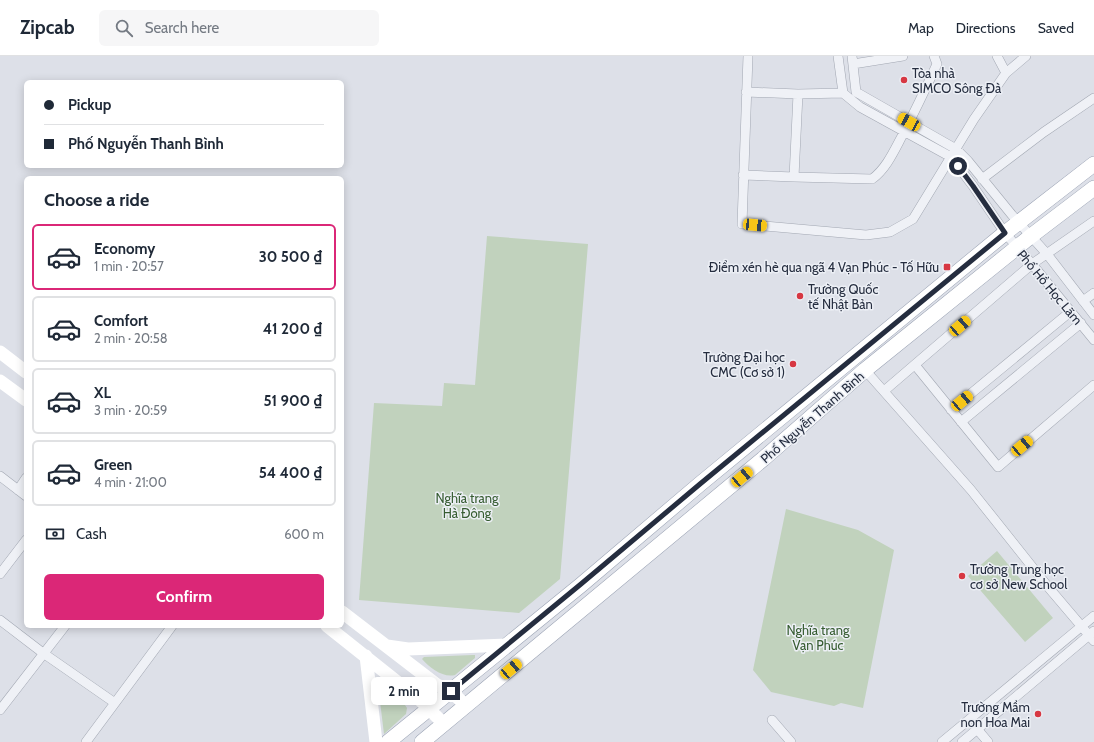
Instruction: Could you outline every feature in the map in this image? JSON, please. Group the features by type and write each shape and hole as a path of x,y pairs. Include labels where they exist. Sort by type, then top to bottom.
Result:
{"main road":[{"name":"Phố Nguyễn Thanh Bình","path":"388,742 1005,233 1094,164"},
{"name":"Phố Nguyễn Thanh Bình","path":"422,742 763,459 866,370 1031,236 1094,188"},
{"path":"0,352 24,370"},
{"path":"0,381 24,399"},
{"path":"344,614 436,685 451,691 466,706"},
{"path":"330,628 429,708 444,724"},
{"path":"386,646 408,649 507,645"},
{"path":"366,656 376,742"}],"street":[{"path":"748,56 742,224 866,235 890,232 913,219 974,119 1006,72 1026,56"},
{"path":"838,56 843,93"},
{"path":"903,56 852,60 856,92 909,122 953,153"},
{"path":"743,175 872,179 883,169 904,132 937,64 934,56"},
{"path":"997,56 1006,72"},
{"path":"746,92 798,94 843,93 860,107 904,132 953,153"},
{"path":"794,177 798,94"},
{"path":"982,179 1044,132 1094,98"},
{"name":"Phố Hồ Học Lãm","path":"953,153 968,161 1019,223 1047,254 1094,315"},
{"name":"Phố Hồ Học Lãm","path":"953,153 973,186 1005,233 1094,340"},
{"path":"884,391 1032,264 1094,221"},
{"path":"1083,301 1094,293"},
{"path":"951,410 1070,312"},
{"path":"961,422 1081,323"},
{"path":"915,365 998,467 1094,385"},
{"path":"866,370 971,490 1049,588 1092,636 962,742"},
{"path":"0,476 24,494"},
{"path":"18,490 24,481"},
{"path":"0,574 24,543"},
{"path":"942,742 1094,616"},
{"path":"0,620 115,703"},
{"path":"0,710 63,628"},
{"path":"86,742 171,628"},
{"path":"772,720 791,742"},
{"path":"977,729 988,742"}],"green space":[{"name":"Nghĩa trang Hà Đông","path":"487,236 588,244 560,579 519,613 359,600 374,403 442,406 444,383 475,385"},
{"name":"Nghĩa trang Vạn Phúc","path":"786,509 858,530 894,550 863,708 841,703 834,706 771,692 753,670"},
{"path":"997,551 1053,618 1025,642 968,576"},
{"path":"475,655 475,658 455,675 450,676 437,672 422,659 424,657"},
{"path":"378,685 403,702 407,708 406,714 384,734"}],"place":[{"name":"Tòa nhà SIMCO Sông Đà","path":"904,80"},
{"name":"Điểm xén hè qua ngã 4 Vạn Phúc - Tố Hữu","path":"947,267"},
{"name":"Trường Quốc tế Nhật Bản","path":"800,296"},
{"name":"Trường Đại học CMC (Cơ sở 1)","path":"793,364"},
{"name":"Trường Trung học cơ sở New School","path":"962,576"},
{"name":"Trường Mầm non Hoa Mai","path":"1038,714"}],"route":[{"path":"451,691 1005,233 958,166"}]}
